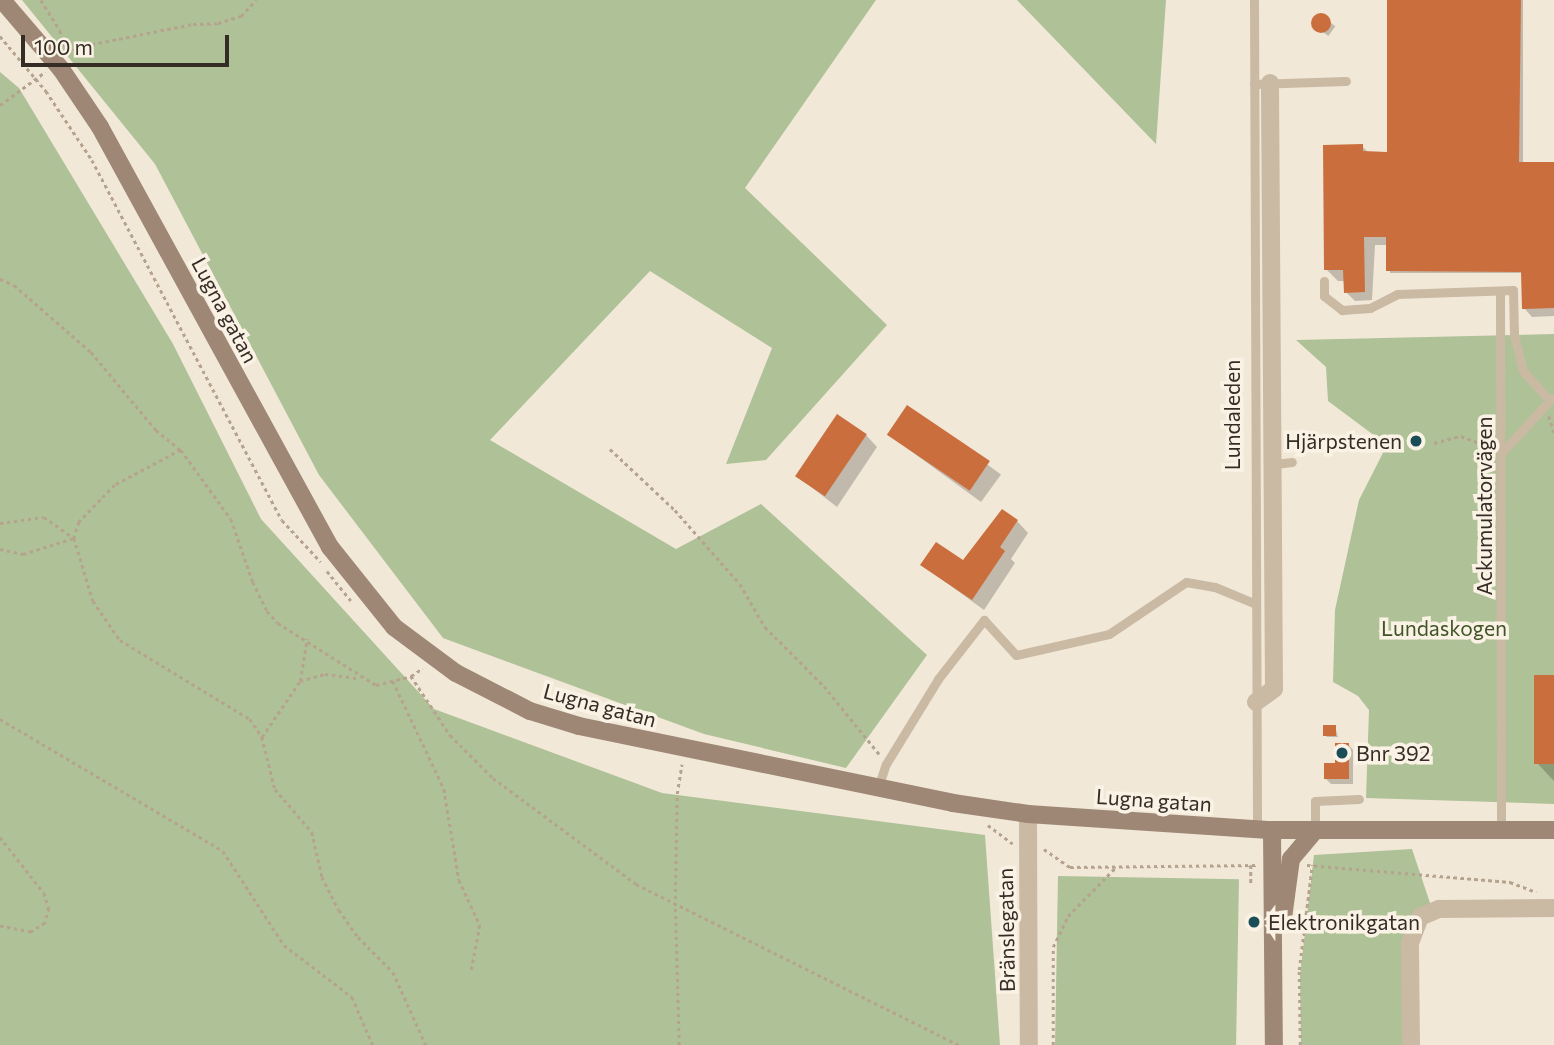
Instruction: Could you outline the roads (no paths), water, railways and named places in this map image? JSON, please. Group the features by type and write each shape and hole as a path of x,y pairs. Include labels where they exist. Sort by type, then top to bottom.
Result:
{"main road":[{"name":"Lugna gatan","path":"2,0 83,98 293,486 359,587 394,626 456,673 530,711 692,752 877,790 1028,814 1264,830 1554,830"},
{"name":"Lundaleden","path":"1264,830 1274,966 1273,1045"},
{"name":"Lundaleden","path":"1274,966 1288,866 1315,831"}],"street":[{"path":"1256,702 1274,689 1284,463 1262,83"},
{"name":"Bränslegatan","path":"1028,814 1029,1045"},
{"path":"1411,1045 1410,943 1420,917 1439,909 1548,901"}],"lane":[{"name":"Lundaleden","path":"1254,0 1262,83 1256,702 1264,830"},
{"path":"1262,83 1346,81"},
{"path":"1324,281 1324,296 1342,310 1370,308 1397,294 1513,290 1514,335 1523,371 1551,398 1503,452"},
{"name":"Ackumulatorvägen","path":"1500,292 1503,452 1501,830"},
{"path":"877,790 886,764 951,661 984,620 1016,656 1109,634 1186,582 1215,587 1256,604"},
{"path":"1315,831 1315,797 1359,799"}],"place":[{"name":"Hjärpstenen","path":"1416,441"},
{"name":"Bnr 392","path":"1342,753"},
{"name":"Elektronikgatan","path":"1254,922"}],"park label":[{"name":"Lundaskogen","path":"1444,628"}]}
